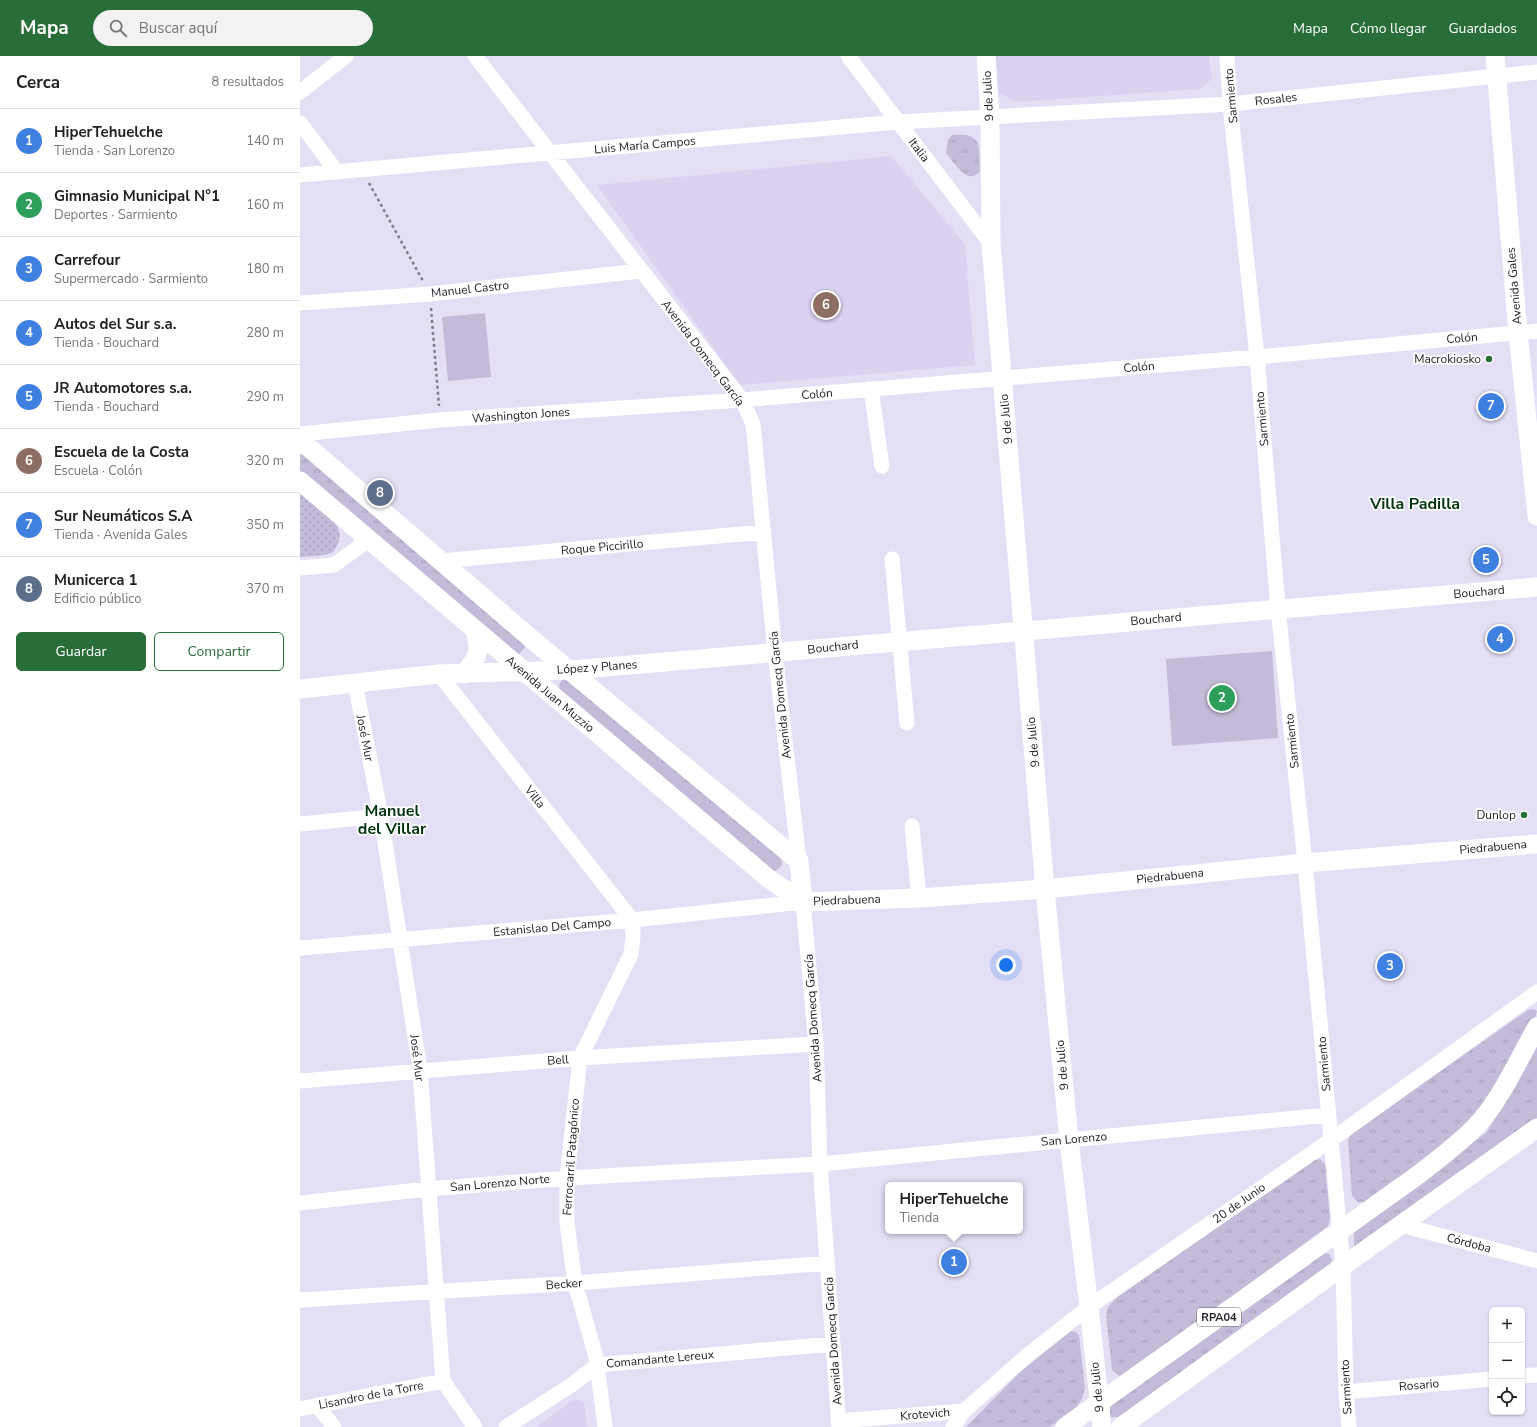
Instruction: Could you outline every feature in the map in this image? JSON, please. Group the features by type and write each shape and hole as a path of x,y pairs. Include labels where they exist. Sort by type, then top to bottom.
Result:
{"main road":[{"name":"9 de Julio","path":"986,56 990,117 991,244 1045,889 1069,1140 1102,1427"},
{"name":"Avenida Gales","path":"1494,56 1518,333 1537,516"},
{"path":"300,440 440,561 799,861"},
{"name":"Avenida Juan Muzzio","path":"300,481 769,879 803,902"},
{"name":"Bouchard","path":"775,653 900,640 1024,632 1278,608 1537,587"},
{"path":"464,674 477,659 479,645 475,630"},
{"name":"López y Planes","path":"300,689 439,674 571,670 775,653"},
{"name":"Piedrabuena","path":"803,902 919,898 1045,889 1305,863 1537,844"},
{"name":"Avenida Domecq García","path":"799,861 803,902"},
{"name":"RPA04","path":"1065,1427 1459,1143 1490,1109 1537,1027"},
{"name":"RPA04","path":"1121,1427 1537,1128"}],"street":[{"path":"300,92 346,56"},
{"name":"Avenida Domecq García","path":"475,56 640,271 742,400 753,424 775,653 799,861"},
{"name":"Italia","path":"848,56 991,244"},
{"name":"Sarmiento","path":"1227,56 1230,104 1257,357 1278,608 1305,863 1338,1231 1343,1266 1348,1427"},
{"name":"Rosales","path":"990,117 1230,104 1537,72"},
{"name":"Luis María Campos","path":"300,175 898,122 990,117"},
{"path":"300,123 337,172"},
{"name":"Manuel Castro","path":"300,303 430,294 640,271"},
{"name":"Colón","path":"742,400 1257,357 1537,331"},
{"path":"871,389 882,466"},
{"name":"Washington Jones","path":"300,434 440,420 742,400"},
{"name":"Roque Piccirillo","path":"440,561 764,532"},
{"path":"300,568 334,565 370,539"},
{"path":"892,559 907,722"},
{"name":"Villa","path":"439,674 632,920"},
{"name":"José Mur","path":"354,683 381,816 420,1070 443,1381"},
{"path":"300,824 381,816"},
{"path":"912,826 919,898"},
{"name":"Avenida Domecq García","path":"803,902 816,1044 820,1164 839,1424"},
{"name":"Estanislao Del Campo","path":"300,948 632,920 803,902"},
{"name":"Ferrocarril Patagónico","path":"605,1427 598,1365 575,1283 566,1223 567,1178 580,1058 632,954 634,936 632,920"},
{"name":"20 de Junio","path":"953,1427 964,1411 1029,1354 1089,1306 1331,1140 1537,992"},
{"name":"Bell","path":"300,1080 580,1058 816,1044"},
{"name":"San Lorenzo","path":"820,1164 1328,1115"},
{"name":"San Lorenzo Norte","path":"300,1203 428,1189 567,1178 820,1164"},
{"name":"Córdoba","path":"1402,1225 1537,1261"},
{"name":"Becker","path":"300,1300 575,1283 827,1263"},
{"name":"Comandante Lereux","path":"506,1427 573,1384 598,1365 833,1344"},
{"path":"1525,1376 1537,1375"},
{"name":"Rosario","path":"1346,1392 1489,1379"},
{"path":"443,1381 475,1427"},
{"name":"Lisandro de la Torre","path":"300,1409 443,1381"},
{"path":"318,1405 334,1427"},
{"name":"Krotevich","path":"839,1424 964,1411"}],"shaded area":[{"path":"995,56 1209,56 1212,79 1200,89 1018,102 998,93"},
{"path":"891,156 965,244 975,365 740,385 597,185"},
{"path":"575,1399 584,1402 587,1427 536,1427"}],"green space":[{"path":"952,135 970,136 977,142 979,147 980,171 975,175 966,175 957,167 946,153 948,139"},
{"path":"485,313 491,377 448,381 442,317"},
{"path":"304,454 524,642 525,647 519,654 511,652 300,471 300,455"},
{"path":"300,491 328,513 338,527 340,535 338,543 332,553 300,557"},
{"path":"1272,651 1278,738 1172,746 1166,659"},
{"path":"563,679 570,679 781,859 782,865 776,871 769,869 560,690 559,684"},
{"path":"1533,1009 1537,1011 1535,1018 1494,1092 1456,1137 1364,1202 1358,1202 1352,1196 1348,1140 1351,1134 1528,1010"},
{"path":"1537,1045 1537,1120 1354,1247 1354,1232 1356,1229 1487,1132"},
{"path":"1320,1159 1325,1164 1330,1218 1328,1226 1127,1374 1119,1376 1112,1370 1106,1316 1108,1307 1116,1298 1311,1161"},
{"path":"1322,1253 1329,1254 1332,1260 1329,1268 1119,1417 1109,1417 1109,1410 1112,1404"},
{"path":"1071,1331 1076,1332 1079,1336 1085,1388 1082,1399 1074,1411 1050,1427 966,1427 1020,1372"}],"place":[{"name":"Escuela de la Costa","path":"826,305"},
{"name":"Macrokiosko","path":"1489,359"},
{"name":"Sur Neumáticos S.A","path":"1491,406"},
{"name":"Municerca 1","path":"380,493"},
{"name":"JR Automotores s.a.","path":"1486,560"},
{"name":"Autos del Sur s.a.","path":"1500,639"},
{"name":"Gimnasio Municipal N°1","path":"1222,698"},
{"name":"Dunlop","path":"1524,815"},
{"name":"Carrefour","path":"1390,966"},
{"name":"HiperTehuelche","path":"954,1262"}],"district":[{"name":"Villa Padilla","path":"1415,503"},
{"name":"Manuel del Villar","path":"392,819"}]}
